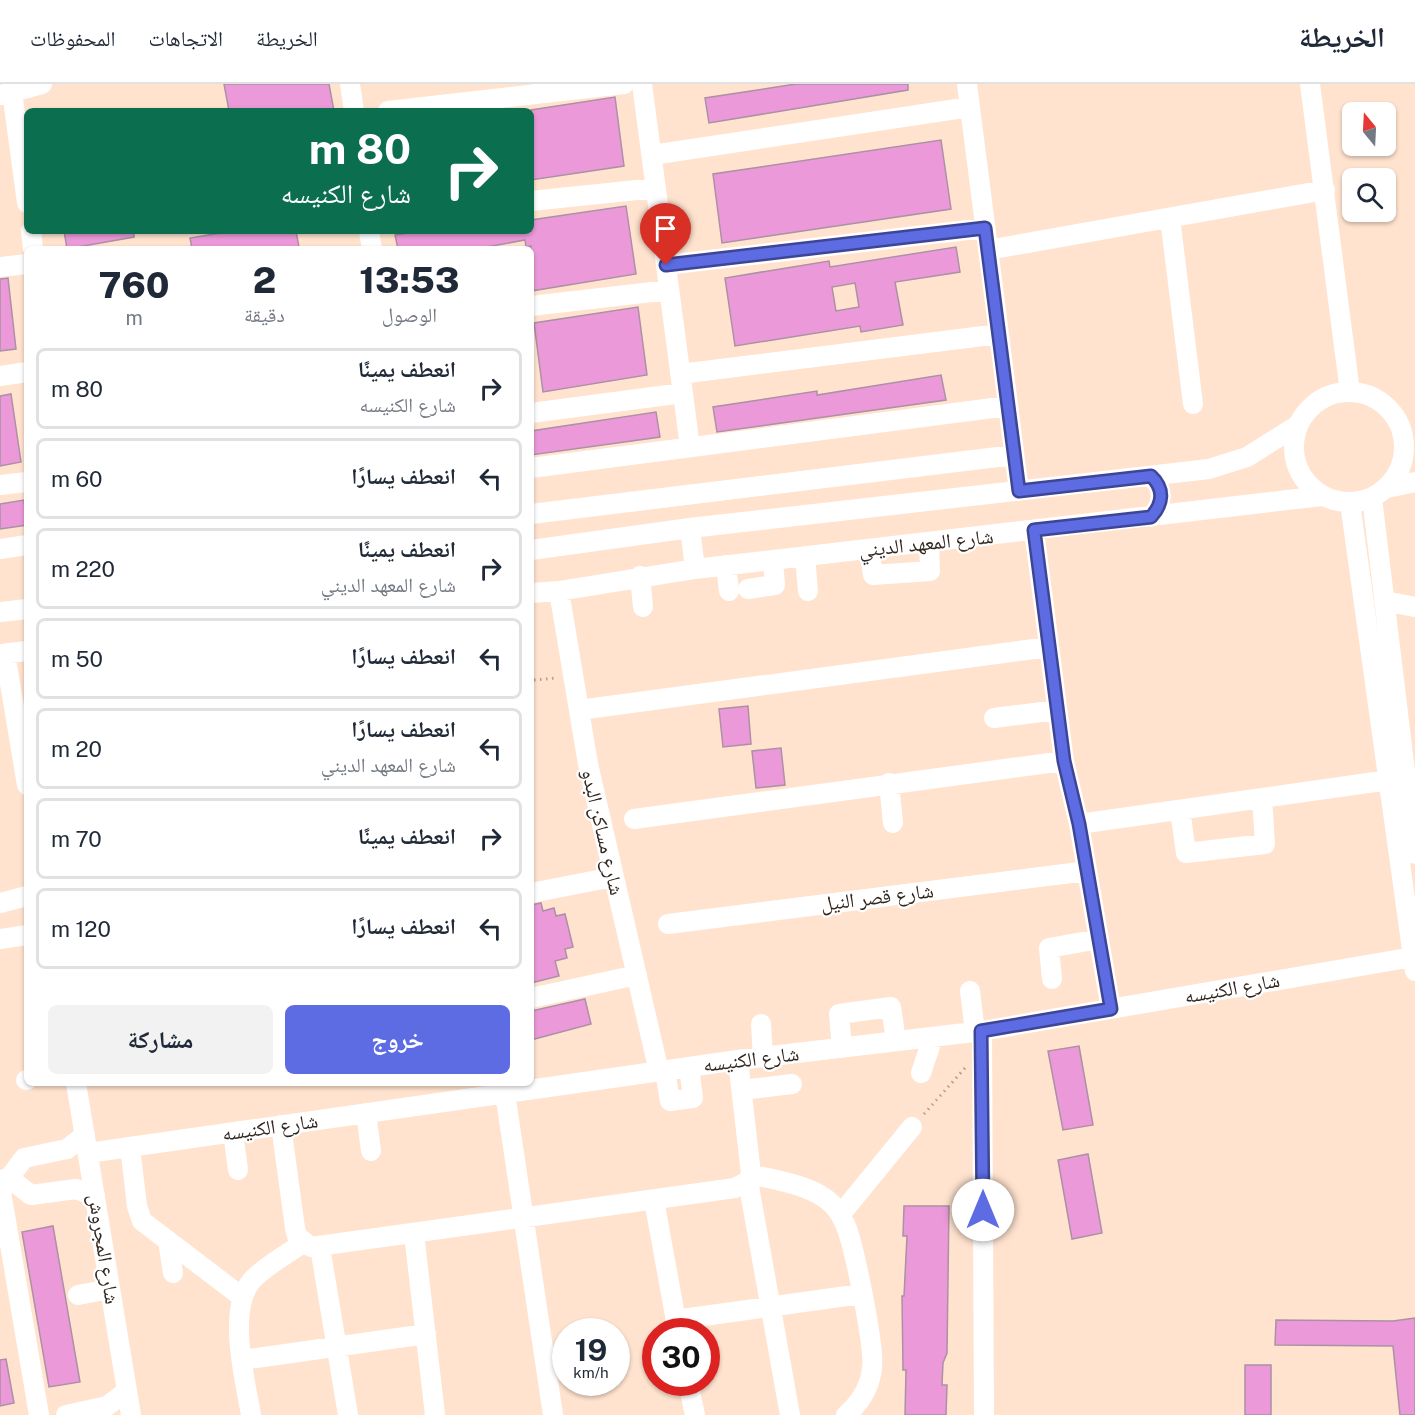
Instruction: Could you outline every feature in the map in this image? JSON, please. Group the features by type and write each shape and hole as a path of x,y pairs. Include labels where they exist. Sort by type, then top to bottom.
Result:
{"street":[{"path":"24,187 6,94 42,84"},
{"path":"351,84 354,108"},
{"path":"414,108 624,84"},
{"path":"642,84 690,447"},
{"path":"967,84 1019,491"},
{"path":"1310,84 1350,392"},
{"path":"652,155 970,107"},
{"path":"534,201 656,188"},
{"path":"988,250 1324,190"},
{"path":"1170,218 1194,405"},
{"path":"666,265 985,228"},
{"path":"0,267 24,264"},
{"path":"534,306 669,290"},
{"path":"534,412 682,384 999,334"},
{"path":"0,376 24,372"},
{"path":"1415,426 1394,414 1377,399 1350,392 1321,400 1312,406 1298,425 1294,448 1299,470 1305,480 1322,496 1350,502 1415,482"},
{"path":"534,468 1008,406"},
{"path":"1394,414 1404,435 1405,447 1400,470 1380,493 1384,601 1405,700 1415,854"},
{"name":"شارع المعهد الديني","path":"534,550 690,528 1151,476 1228,464 1265,448 1298,425"},
{"path":"534,514 1014,456"},
{"path":"1151,476 1161,493 1160,506 1151,517"},
{"path":"0,485 24,482"},
{"name":"شارع المعهد الديني","path":"534,593 559,591 695,568 1322,496"},
{"path":"638,502 639,536"},
{"path":"1350,502 1414,964"},
{"path":"690,528 695,568"},
{"path":"1034,530 1064,761 1079,824 1111,1009"},
{"path":"869,549 873,575 930,571 930,542"},
{"path":"0,549 24,545"},
{"path":"805,556 808,591"},
{"path":"726,565 738,590 775,585 773,560"},
{"path":"640,576 643,607"},
{"name":"شارع مساكن البدو","path":"559,591 588,764 613,877 670,1100 693,1098 689,1067"},
{"path":"1384,601 1415,607"},
{"path":"0,612 24,609"},
{"path":"579,710 1049,647"},
{"path":"24,651 3,654 24,769"},
{"path":"994,718 1057,710"},
{"path":"634,819 1064,761"},
{"path":"1079,824 1389,780"},
{"path":"889,783 893,823"},
{"path":"1180,810 1186,854 1265,844 1262,798"},
{"name":"شارع قصر النيل","path":"668,924 1087,871"},
{"path":"534,892 613,877"},
{"path":"0,903 24,897"},
{"path":"0,939 24,935"},
{"path":"1053,980 1049,948 1099,939"},
{"name":"شارع الكنيسه","path":"3,1181 24,1158 86,1144 130,1147 738,1060 933,1037 979,1037 1111,1009 1414,964"},
{"path":"534,997 637,975"},
{"path":"970,991 979,1037 984,1415"},
{"path":"842,1048 840,1013 892,1007 896,1041"},
{"path":"761,1024 763,1058"},
{"path":"921,1073 933,1037"},
{"path":"738,1060 750,1178 790,1415"},
{"path":"742,1090 792,1084"},
{"name":"شارع المجروش","path":"76,1086 131,1415"},
{"path":"505,1093 553,1415"},
{"path":"366,1113 371,1150"},
{"path":"281,1125 295,1228 311,1245 336,1347 348,1415"},
{"path":"840,1214 912,1127"},
{"path":"233,1132 238,1170"},
{"path":"130,1147 139,1214 148,1226 242,1297"},
{"path":"251,1415 242,1360 239,1318 242,1297 253,1279 311,1245 414,1234 735,1188 750,1178 808,1190 826,1200 840,1214 849,1236 871,1344 873,1367 867,1388 855,1407 846,1415"},
{"path":"3,1181 31,1195 76,1189 95,1196"},
{"path":"3,1181 39,1415"},
{"path":"654,1200 675,1318"},
{"path":"414,1234 435,1415"},
{"path":"168,1241 173,1273"},
{"path":"78,1294 110,1289"},
{"path":"714,1318 770,1306 861,1294"},
{"path":"242,1360 426,1334"},
{"path":"66,1415 107,1406 127,1391"},
{"path":"691,1396 695,1415"}],"path":[{"path":"534,680 573,677"},
{"path":"912,1127 979,1037"}],"building":[{"path":"224,84 329,84 333,108 228,108"},
{"path":"796,84 908,84 908,90 709,123 705,98"},
{"path":"615,97 624,166 534,180 534,110"},
{"path":"941,140 951,209 722,243 713,174"},
{"path":"626,206 636,274 534,291 534,246 526,246 525,240 492,246 397,246 395,235 534,234 534,220"},
{"path":"64,234 134,234 134,237 84,246 66,246"},
{"path":"214,234 297,234 299,246 191,246 190,238"},
{"path":"956,247 960,272 895,282 903,325 861,332 860,326 735,346 725,278 829,261 830,267","holes":["855,283 859,307 836,311 832,287"]},
{"path":"8,278 16,349 0,351 0,279"},
{"path":"638,307 647,375 543,392 534,323"},
{"path":"941,375 946,400 717,432 713,407 817,391 817,395"},
{"path":"11,394 21,462 0,466 0,396"},
{"path":"656,412 660,437 534,455 534,431"},
{"path":"24,500 24,525 0,529 0,504"},
{"path":"748,706 751,744 723,747 719,709"},
{"path":"781,748 785,785 756,788 752,751"},
{"path":"541,903 543,911 554,908 556,916 565,914 573,947 565,949 567,958 555,961 559,976 534,982 534,904"},
{"path":"585,999 591,1024 534,1039 534,1010"},
{"path":"1079,1046 1093,1125 1063,1130 1048,1051"},
{"path":"1088,1154 1102,1233 1072,1239 1058,1160"},
{"path":"904,1206 949,1206 947,1353 943,1363 942,1385 947,1385 946,1415 905,1415 906,1370 903,1370 902,1296 904,1296 907,1236 903,1236"},
{"path":"53,1226 80,1382 49,1387 22,1232"},
{"path":"1415,1318 1415,1415 1400,1415 1393,1346 1275,1345 1276,1320 1393,1321"},
{"path":"6,1359 14,1403 0,1406 0,1360"},
{"path":"1245,1365 1271,1365 1271,1415 1245,1415"}],"route":[{"path":"666,265 985,228 1019,491 1151,476 1160,487 1160,506 1151,517 1034,530 1064,761 1079,824 1111,1009 981,1031 983,1210"}]}
